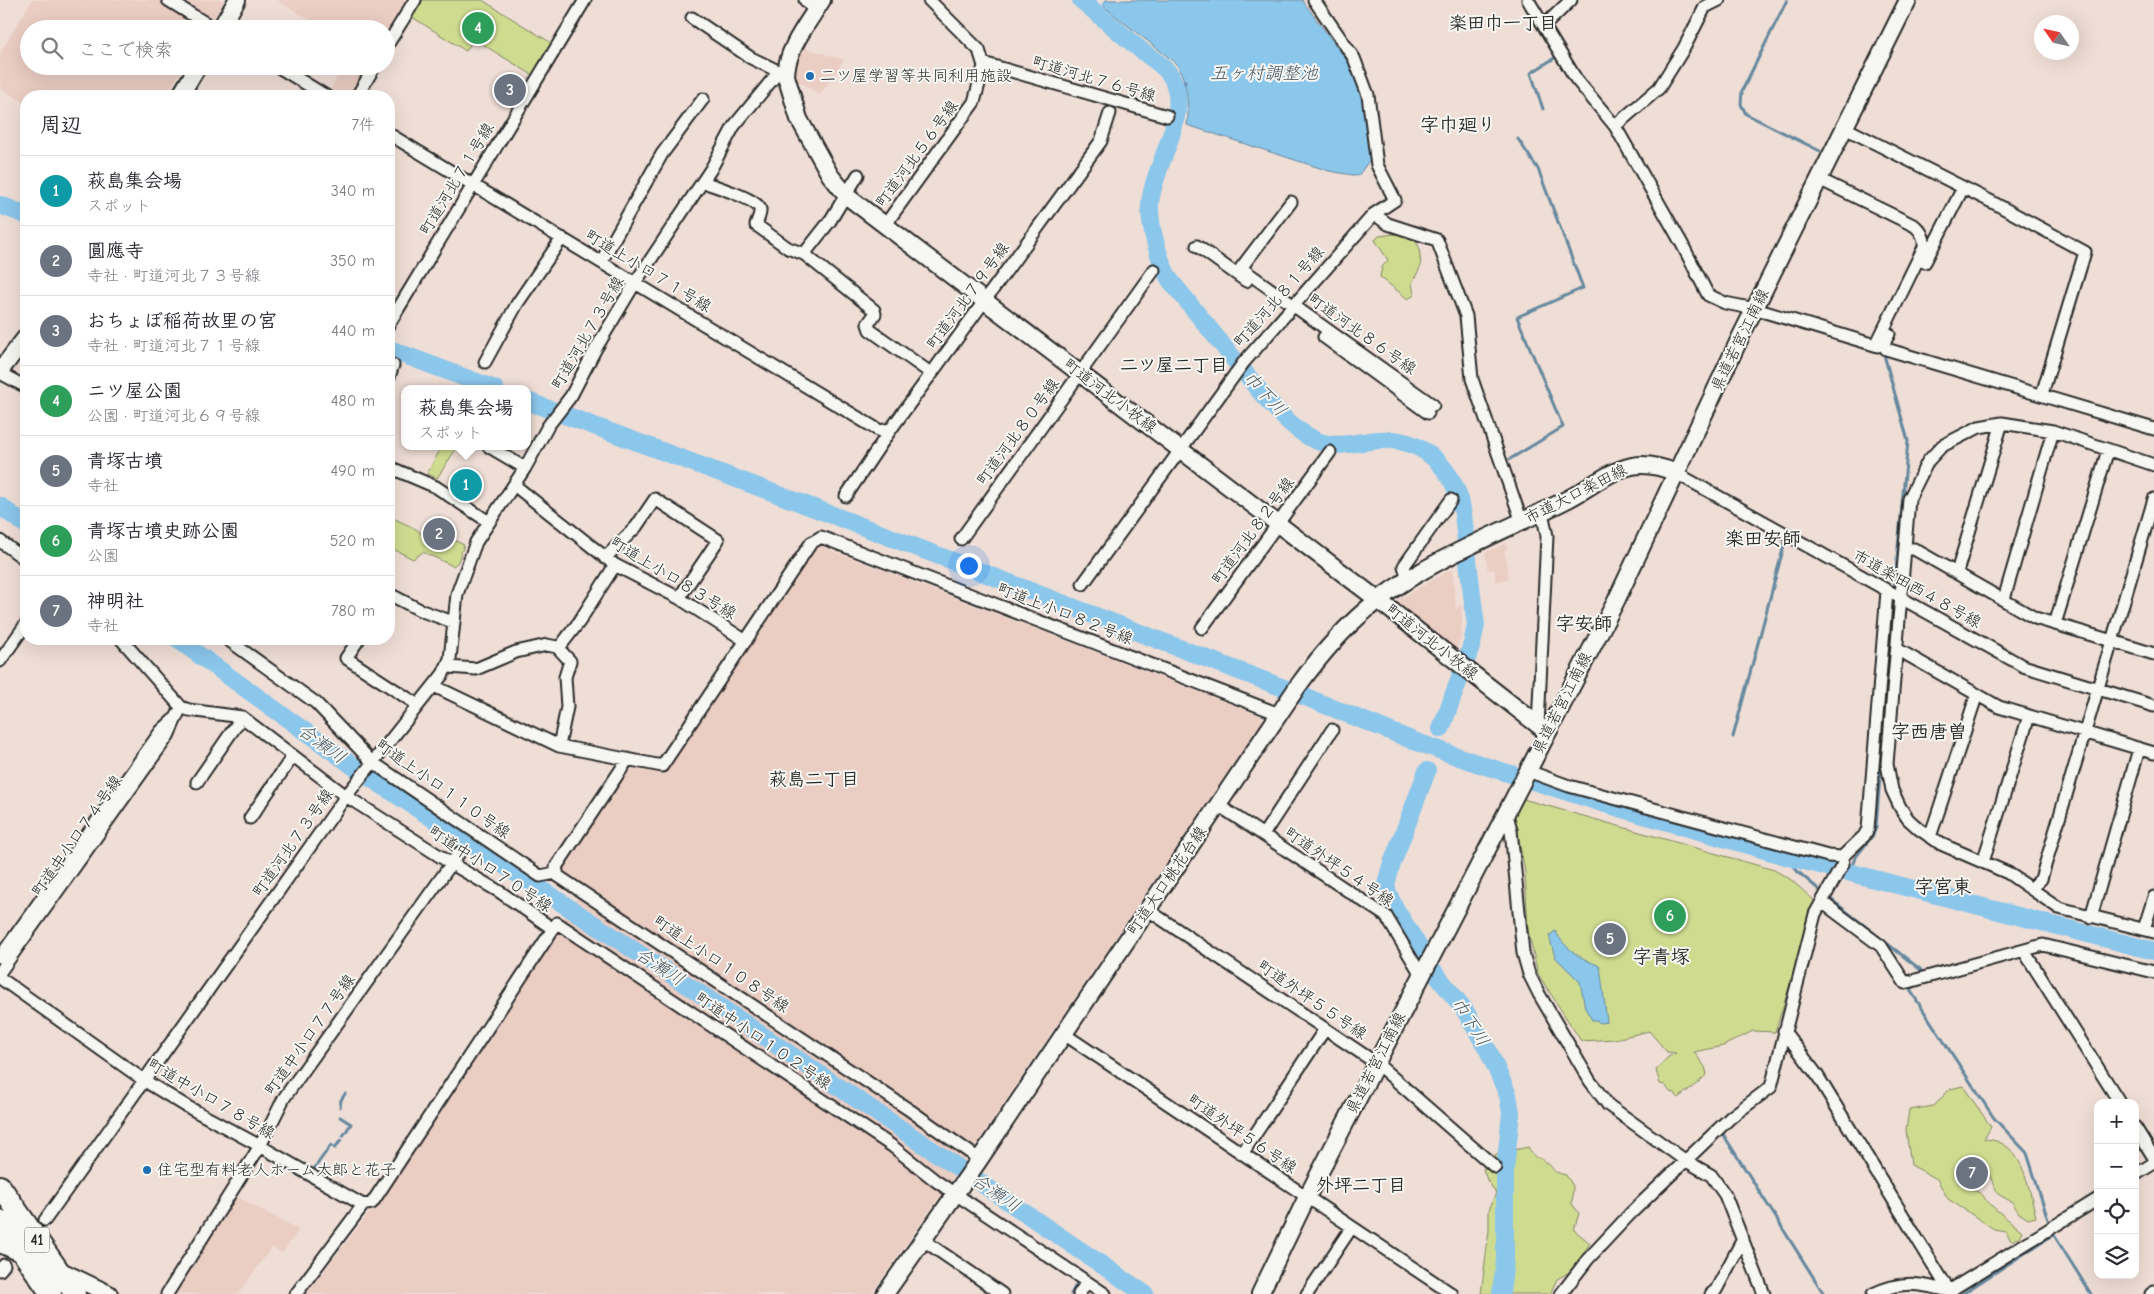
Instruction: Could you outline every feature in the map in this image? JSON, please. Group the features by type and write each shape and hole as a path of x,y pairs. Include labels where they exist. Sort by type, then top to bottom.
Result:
{"highway":[{"name":"41","path":"0,1186 75,1294"},
{"name":"41","path":"0,1220 51,1294"}],"street":[{"path":"168,0 200,20"},
{"path":"225,20 237,0"},
{"path":"395,32 415,0"},
{"name":"町道河北７１号線","path":"395,314 585,0"},
{"path":"929,0 979,50 983,67"},
{"name":"町道河北８１号線","path":"1083,584 1244,362 1374,214 1396,200 1377,165 1368,95 1354,58 1314,0"},
{"path":"1528,0 1545,25 1576,79 1614,126 1682,244 1708,295 1725,303 1755,309 1878,346 1878,341 1924,248 1924,237 1915,226 1819,179"},
{"path":"1545,25 1571,0"},
{"path":"1614,126 1659,88 1684,48 1705,7 1718,0"},
{"name":"県道若宮江南線","path":"1260,1294 1307,1197 1528,771 1543,728 1616,601 1755,309 1908,0"},
{"path":"692,18 751,58 783,71 814,4"},
{"name":"町道河北７６号線","path":"983,67 1167,116"},
{"name":"町道河北５６号線","path":"885,225 974,102 983,67"},
{"name":"町道河北７３号線","path":"45,1220 346,796 448,667 457,594 476,542 514,485 552,420 566,404 595,350 635,283 697,188 703,182 740,118 783,71"},
{"name":"町道河北小牧線","path":"783,71 799,119 830,175 846,194 1543,728"},
{"path":"184,90 193,75"},
{"path":"292,75 316,90"},
{"path":"361,90 370,75"},
{"path":"601,262 662,154 703,99"},
{"name":"町道河北７９号線","path":"846,496 891,429 1101,141 1110,113"},
{"path":"1845,128 2085,252 2042,394"},
{"name":"町道上小口７１号線","path":"395,138 880,431 891,429"},
{"path":"804,254 830,221 858,175"},
{"path":"703,182 755,203 760,210 756,225 788,248 804,254 874,310 875,314 868,324 870,330 932,374"},
{"path":"1963,188 1884,343 1886,349 2042,394 2154,429"},
{"name":"町道河北８６号線","path":"1233,271 1289,199 1242,268 1290,308"},
{"path":"1374,214 1388,224 1437,240 1466,316 1472,379 1522,522"},
{"path":"485,362 517,304 562,238"},
{"path":"1197,246 1290,308 1431,409"},
{"name":"町道河北８０号線","path":"961,539 1154,270"},
{"path":"20,345 0,372 20,384"},
{"path":"1958,572 2002,423"},
{"path":"2154,465 2053,431 2002,423 1979,427 1959,436 1942,446 1928,461 1910,499 1888,773 1892,790 1900,807 1908,819 1930,837 1953,851 2008,873 2059,908 2149,931 2154,897"},
{"path":"2004,599 2053,431"},
{"path":"495,450 524,468"},
{"path":"2055,624 2108,450"},
{"name":"町道河北８２号線","path":"1202,628 1330,452"},
{"name":"市道大口楽田線","path":"1507,529 1577,494 1608,475 1625,468 1652,466 1676,473"},
{"path":"395,470 436,487 489,522"},
{"name":"市道楽田西４８号線","path":"1676,473 1982,643 2015,664 2154,706"},
{"name":"町道上小口８３号線","path":"514,485 605,558 680,598 746,641"},
{"path":"605,558 636,527 655,499 718,540 680,598"},
{"path":"2032,888 2040,880 2086,732 2154,499"},
{"path":"1408,579 1404,566 1451,500"},
{"path":"1542,512 1547,536 1543,728"},
{"name":"町道大口桃花台線","path":"885,1294 978,1161 1298,686 1333,642 1378,600 1408,579 1454,554 1507,529"},
{"name":"町道上小口８２号線","path":"628,759 662,766 811,544 817,538 822,537 1283,708"},
{"path":"0,541 20,556"},
{"path":"1906,548 1914,549 1958,572 2035,618 2154,654"},
{"path":"559,648 579,622 616,565"},
{"path":"1561,1294 1588,1259 1630,1214 1731,1117 1770,1086 1815,914 1834,882 1843,860 1868,829 1887,591"},
{"path":"395,597 422,611 453,622"},
{"path":"0,660 20,632"},
{"path":"126,645 179,712"},
{"name":"町道上小口１１０号線","path":"234,645 316,703 370,764 540,876 556,873"},
{"path":"354,645 346,658 418,705"},
{"path":"448,667 476,669 533,646 547,645 559,648 570,661 565,677 568,707 559,746"},
{"path":"1897,649 1999,707 2154,754"},
{"path":"434,686 559,746 628,759 556,866 556,873"},
{"path":"1930,837 1977,694"},
{"name":"町道中小口７０号線","path":"179,712 189,710 242,717 346,796 452,864 500,892 553,929 372,1203 363,1205 296,1294"},
{"name":"町道中小口７４号線","path":"0,957 161,731 179,712"},
{"name":"町道中小口７４号線","path":"0,972 168,736 179,712"},
{"path":"1983,862 2029,716"},
{"path":"196,782 242,717"},
{"path":"1263,835 1332,730"},
{"path":"2090,917 2139,749"},
{"path":"250,818 293,756"},
{"path":"1528,771 1569,786 1843,860"},
{"name":"町道外坪５４号線","path":"1218,805 1386,916 1417,968 1423,972"},
{"path":"1506,811 1512,838 1523,953 1539,994 1590,1081 1608,1105 1686,1161 1711,1176 1725,1195 1764,1294"},
{"name":"町道中小口７７号線","path":"167,1294 260,1146 284,1098 459,853"},
{"name":"町道上小口１０８号線","path":"556,873 903,1106 978,1161"},
{"path":"1822,902 1881,946 1905,983 2043,945 2154,972"},
{"name":"町道外坪５５号線","path":"1148,910 1376,1063 1495,1167"},
{"name":"町道中小口１０２号線","path":"553,929 557,923 892,1146 956,1193"},
{"path":"2024,951 2117,1099"},
{"name":"町道中小口７８号線","path":"0,978 145,1081 363,1205"},
{"path":"1245,1155 1328,1031"},
{"path":"1784,1031 1817,1075 1950,1292"},
{"name":"町道外坪５６号線","path":"1064,1034 1452,1294"},
{"path":"2139,1134 2154,1158"},
{"path":"2139,1172 2154,1163"},
{"path":"956,1193 1106,1294"},
{"path":"1873,1294 1888,1287 1912,1283 1950,1292 2094,1201"},
{"path":"1307,1294 1352,1227"},
{"path":"1711,1294 1716,1290 1743,1239"},
{"path":"923,1240 1002,1294"},
{"path":"0,1244 110,1294"},
{"path":"1079,1294 1087,1282"}],"shaded area":[{"path":"32,0 224,0 212,20 20,20 20,75 179,75 170,90 20,90 20,100 0,88 0,53"},
{"path":"277,0 407,0 395,20 310,20"},
{"path":"802,47 844,60 820,95 791,76"},
{"path":"339,75 362,75 353,90 330,90"},
{"path":"1506,543 1507,549 1504,550 1509,578 1496,582 1494,569 1488,570 1485,553"},
{"path":"817,545 1261,716 1262,721 978,1141 871,1294 306,1294 374,1207 585,886 561,869 631,768 665,774"},
{"path":"1452,569 1456,610 1461,604 1462,620 1461,637 1456,651 1396,608 1396,602"},
{"path":"234,1195 299,1230 282,1253 272,1247 238,1294 171,1294"}],"green space":[{"path":"423,0 482,0 553,44 534,76 474,39 466,51 412,17"},
{"path":"1403,233 1415,240 1419,247 1421,266 1412,283 1414,295 1408,299 1380,277 1382,267 1388,260 1375,240 1379,236"},
{"path":"440,450 455,450 437,478 427,474"},
{"path":"395,519 416,529 431,542 441,535 464,545 458,562 453,566 423,552 413,559 395,550"},
{"path":"1523,799 1774,870 1790,879 1816,902 1775,1032 1753,1031 1723,1046 1694,1052 1705,1067 1707,1074 1678,1098 1665,1085 1660,1084 1656,1070 1668,1057 1676,1053 1667,1052 1649,1031 1615,1039 1581,1041 1538,974 1528,930 1525,872 1514,813"},
{"path":"1963,1086 1991,1127 1984,1139 1997,1141 2008,1147 2016,1156 2027,1179 2036,1217 2028,1219 2019,1213 2012,1202 1998,1194 1980,1160 1969,1158 1961,1161 1954,1172 1964,1185 1982,1194 1987,1202 2022,1231 2019,1237 2011,1241 2006,1231 1994,1229 1948,1199 1937,1179 1911,1165 1906,1130 1909,1110 1934,1106 1950,1089"},
{"path":"1528,1147 1535,1157 1546,1162 1560,1174 1566,1175 1573,1186 1572,1204 1579,1213 1574,1230 1590,1243 1573,1270 1557,1279 1550,1294 1481,1294 1489,1231 1489,1210 1496,1193 1487,1180 1483,1169 1496,1154"}],"water":[{"name":"五ヶ村調整池","path":"1106,0 1302,0 1348,62 1361,83 1371,158 1358,176 1329,171 1187,125 1186,91 1182,74 1178,67 1102,5"},
{"path":"1555,931 1559,938 1574,953 1600,966 1607,1022 1601,1023 1592,1020 1585,1008 1580,982 1555,957 1549,936"}],"waterway":[{"name":"巾下川","path":"1081,0 1158,62 1171,76 1177,91 1175,123 1158,172 1150,204 1151,222 1156,243 1170,280 1262,394 1303,434 1320,442 1335,445 1380,440 1406,443 1417,447 1438,462 1453,482 1463,512 1476,625 1472,644 1441,729"},
{"path":"1787,0 1742,91 1741,104 1746,114 1820,151"},
{"path":"1543,109 1531,73 1556,57 1555,54"},
{"name":"巾下川","path":"1178,102 1185,81"},
{"path":"1510,459 1563,427 1517,317 1583,288 1538,169 1518,139"},
{"path":"0,205 20,213"},
{"path":"395,351 484,385"},
{"path":"1883,351 1908,441 1894,591"},
{"path":"531,402 801,503 1281,687 1414,741 1479,764 1599,802 1789,857 2154,951"},
{"name":"合瀬川","path":"0,506 20,521"},
{"path":"1733,737 1786,538"},
{"path":"1849,873 1855,858 1873,835 1876,827 1894,597"},
{"name":"合瀬川","path":"185,645 360,771 704,996 1145,1294"},
{"name":"巾下川","path":"1427,771 1390,869 1386,885 1395,908 1435,973 1464,1009 1488,1050 1508,1095 1511,1113 1505,1170 1505,1259 1501,1294"},
{"path":"1789,857 1797,871 1823,893"},
{"path":"1828,897 1921,970 1922,974"},
{"path":"1913,985 1910,990 1994,1118 2027,1153 2050,1226"},
{"path":"340,1107 341,1100 345,1094"},
{"path":"340,1117 351,1124 343,1136"},
{"path":"1723,1134 1824,1294"},
{"path":"311,1173 331,1145 335,1148 341,1140"},
{"path":"279,1165 329,1192"},
{"path":"2052,1232 2091,1294"},
{"path":"1962,1294 2053,1235"},
{"path":"1071,1294 1076,1285"}],"place":[{"name":"ニツ屋公園","path":"478,28"},
{"name":"二ツ屋学習等共同利用施設","path":"810,76"},
{"name":"おちょぼ稲荷故里の宮","path":"510,90"},
{"name":"萩島集会場","path":"466,485"},
{"name":"圓應寺","path":"439,534"},
{"name":"青塚古墳史跡公園","path":"1670,916"},
{"name":"青塚古墳","path":"1610,939"},
{"name":"住宅型有料老人ホーム太郎と花子","path":"147,1170"},
{"name":"神明社","path":"1972,1173"}],"district":[{"name":"楽田巾一丁目","path":"1503,23"},
{"name":"字巾廻り","path":"1458,125"},
{"name":"二ツ屋二丁目","path":"1174,365"},
{"name":"楽田安師","path":"1763,539"},
{"name":"字安師","path":"1584,624"},
{"name":"字西唐曽","path":"1929,732"},
{"name":"萩島二丁目","path":"814,779"},
{"name":"字宮東","path":"1943,887"},
{"name":"字青塚","path":"1661,957"},
{"name":"外坪二丁目","path":"1361,1185"}]}
